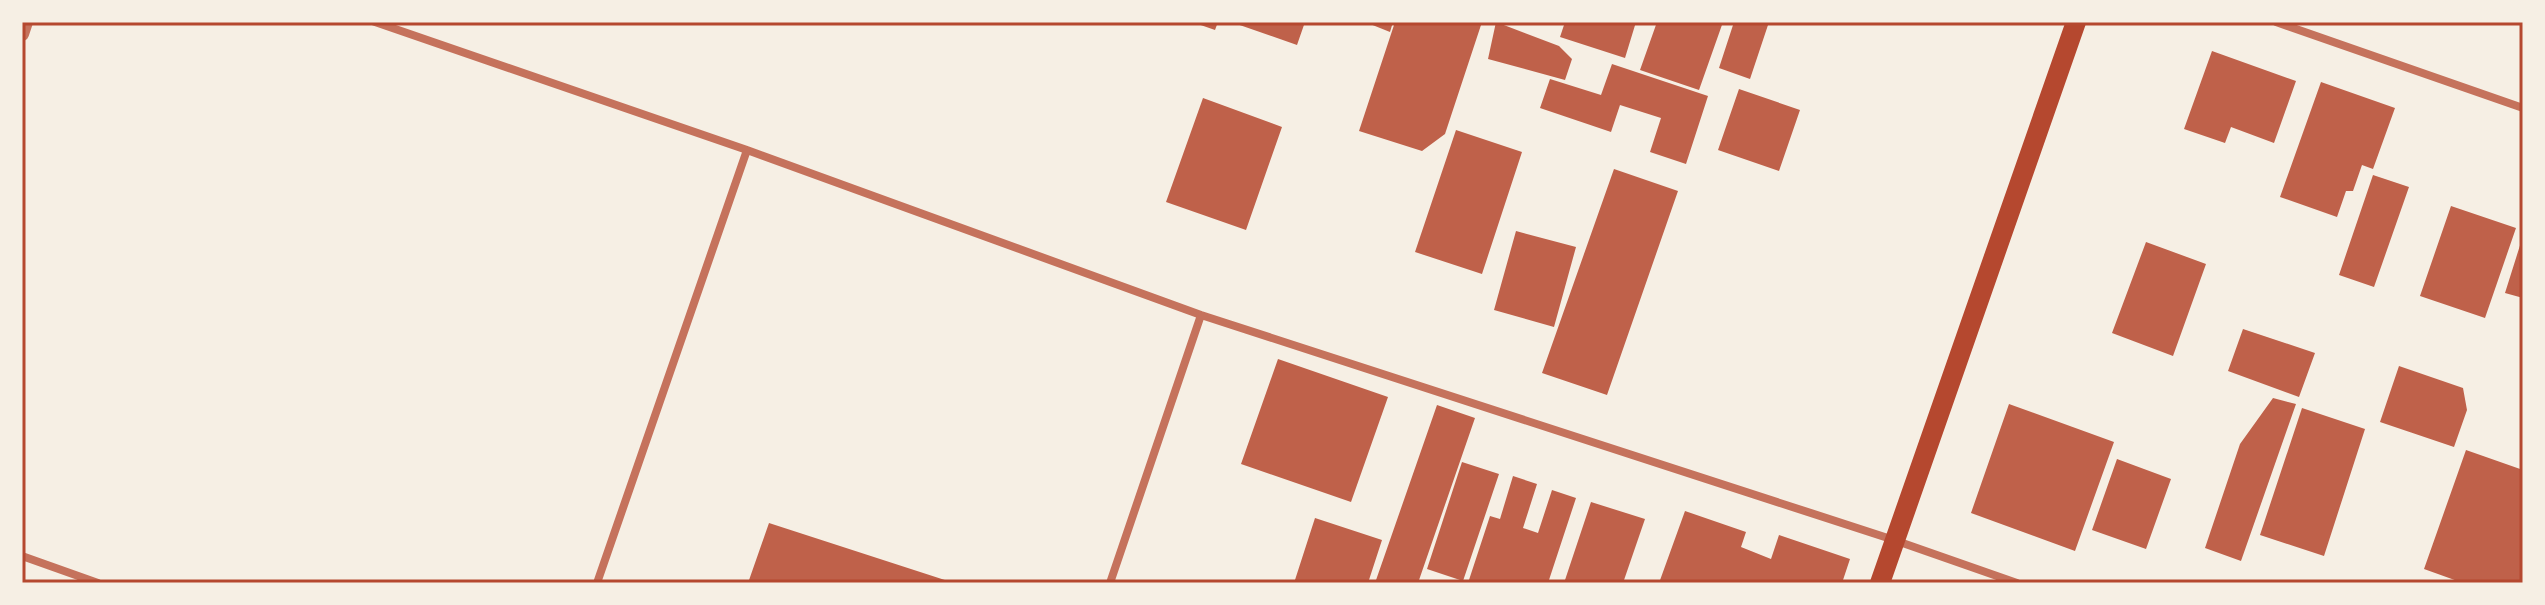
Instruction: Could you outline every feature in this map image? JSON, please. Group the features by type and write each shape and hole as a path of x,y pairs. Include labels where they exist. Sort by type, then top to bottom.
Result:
{"main road":[{"path":"1880,583 2076,22"}],"street":[{"path":"22,34 26,22"},
{"path":"375,22 747,150 1201,315 1894,540 2017,583"},
{"path":"2276,22 2523,108"},
{"path":"597,583 747,150"},
{"path":"1110,583 1201,315"},
{"path":"22,556 98,583"}],"building":[{"path":"1192,22 1218,22 1215,30"},
{"path":"1231,22 1305,22 1297,45"},
{"path":"1365,22 1393,22 1390,32"},
{"path":"1395,22 1482,22 1445,134 1422,151 1359,131"},
{"path":"1496,22 1559,46 1572,59 1565,80 1488,59"},
{"path":"1565,22 1636,22 1625,58 1560,37"},
{"path":"1657,22 1723,22 1699,90 1640,70"},
{"path":"1734,22 1769,22 1750,79 1719,68"},
{"path":"2212,51 2296,81 2274,143 2231,127 2225,143 2184,129"},
{"path":"1612,64 1708,96 1686,164 1650,152 1661,118 1620,105 1611,132 1540,108 1550,79 1601,95"},
{"path":"2321,82 2395,108 2373,169 2362,165 2353,191 2346,191 2337,217 2280,197"},
{"path":"1739,89 1800,110 1779,171 1718,150"},
{"path":"1203,98 1282,127 1246,230 1166,202"},
{"path":"1456,130 1522,152 1482,274 1415,252"},
{"path":"1614,169 1678,191 1607,395 1542,373"},
{"path":"2373,175 2409,187 2374,287 2339,275"},
{"path":"2451,206 2516,228 2485,318 2420,296"},
{"path":"1516,231 1576,247 1554,327 1494,310"},
{"path":"2523,239 2523,298 2505,293"},
{"path":"2146,242 2206,264 2173,356 2112,333"},
{"path":"2243,329 2315,353 2299,397 2228,371"},
{"path":"1278,359 1388,397 1351,502 1241,464"},
{"path":"2399,366 2463,388 2467,410 2454,447 2380,422"},
{"path":"2273,398 2296,404 2241,561 2205,548 2240,444"},
{"path":"2009,404 2114,442 2075,551 1971,513"},
{"path":"1437,405 1475,418 1418,583 1375,583"},
{"path":"2302,408 2365,429 2324,556 2260,535"},
{"path":"2466,450 2523,470 2523,583 2463,583 2424,569"},
{"path":"2117,459 2171,479 2146,549 2092,530"},
{"path":"1462,462 1499,474 1463,581 1427,569"},
{"path":"1513,476 1537,484 1523,528 1538,533 1552,490 1576,498 1548,583 1468,583 1490,516 1500,519"},
{"path":"1591,502 1645,519 1623,583 1564,583"},
{"path":"1685,511 1746,532 1741,547 1771,559 1779,535 1850,559 1842,583 1659,583"},
{"path":"1315,518 1382,540 1368,583 1294,583"},
{"path":"769,523 951,582 951,583 748,583"}]}
